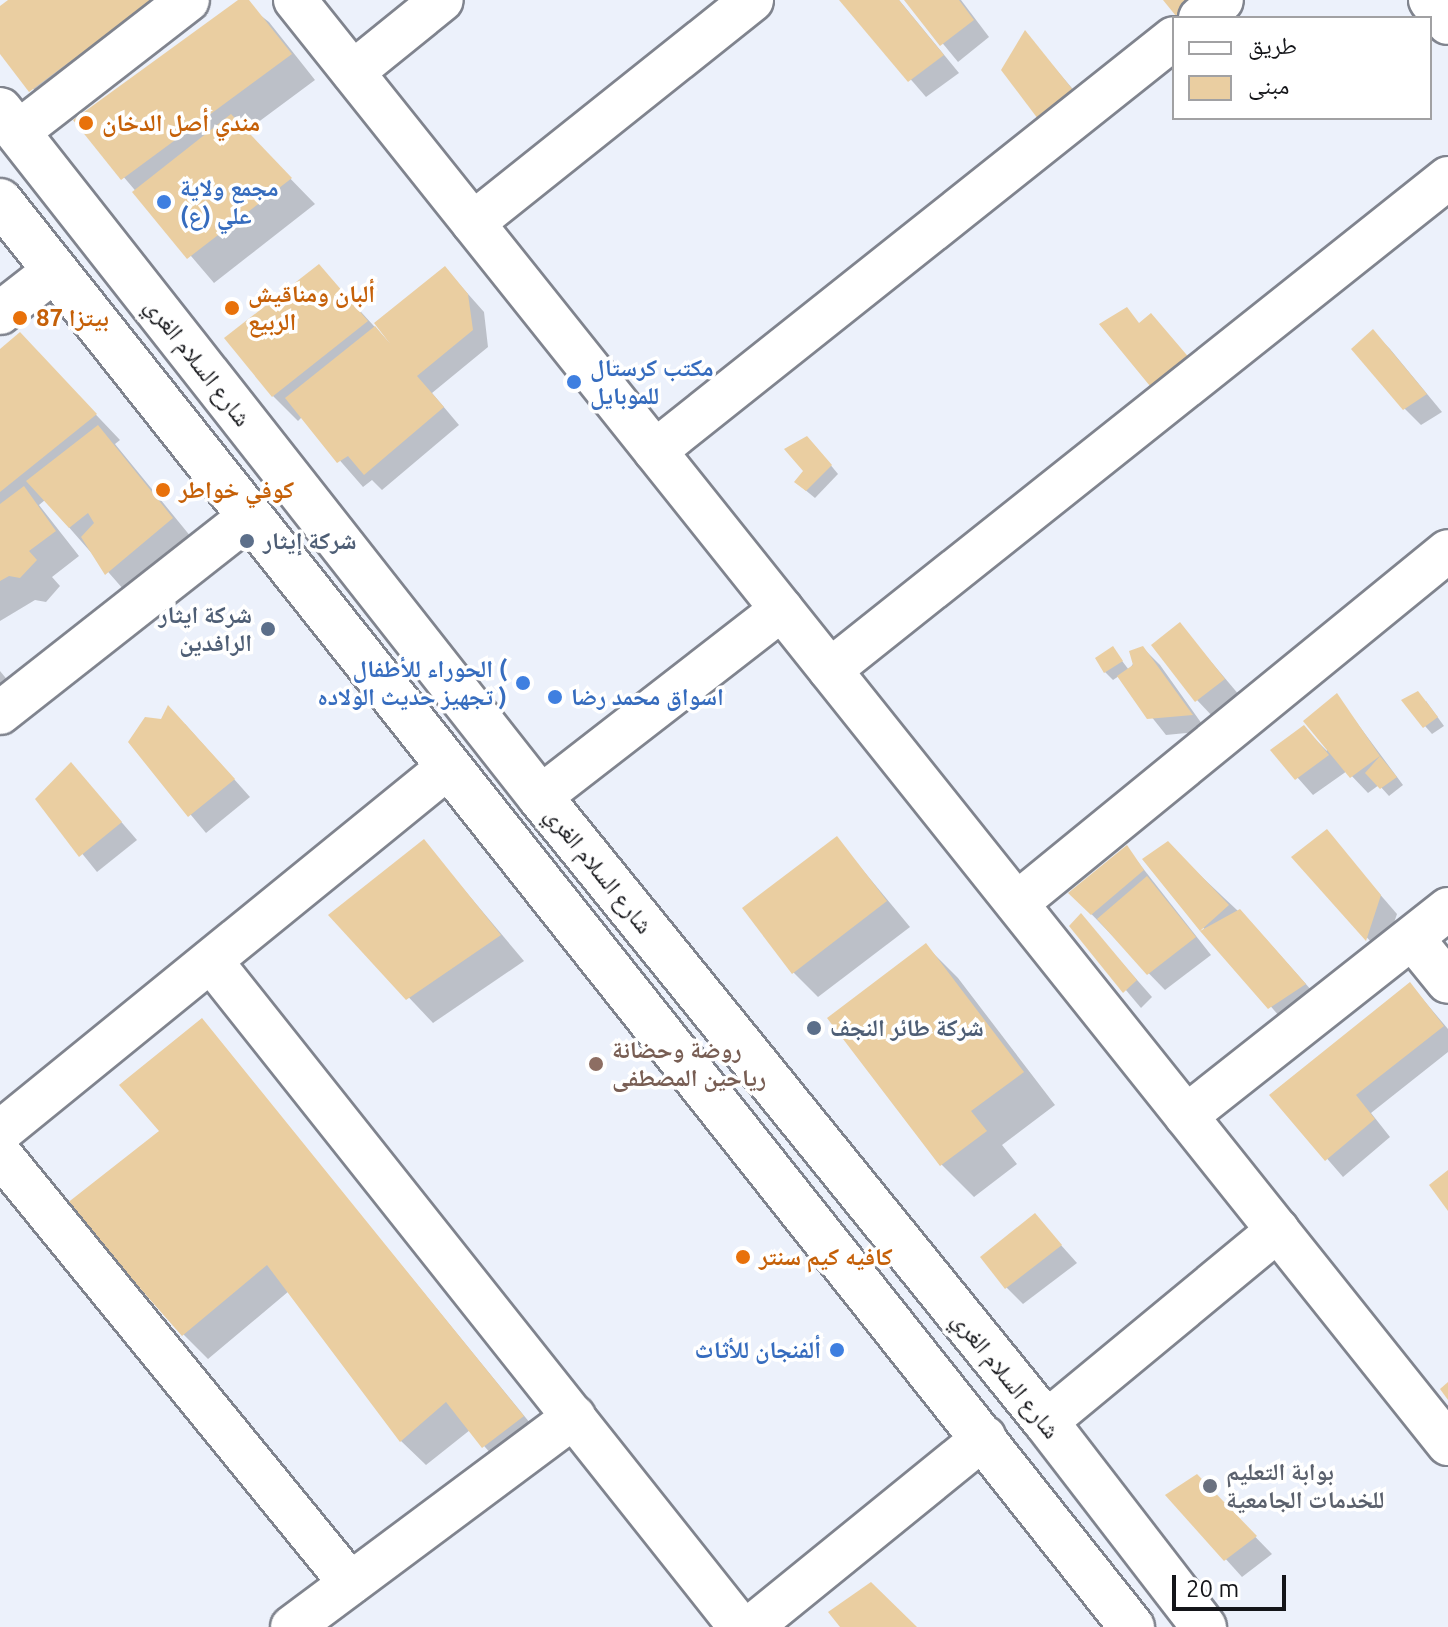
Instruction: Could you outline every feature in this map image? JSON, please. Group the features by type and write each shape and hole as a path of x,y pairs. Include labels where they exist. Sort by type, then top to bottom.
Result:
{"main road":[{"name":"شارع السلام الغري","path":"9,121 540,797 1046,1422 1204,1627"},
{"path":"0,201 446,769 985,1437 1056,1534 1132,1627"},
{"path":"1056,1534 1102,1498"}],"street":[{"path":"9,121 188,0"},
{"path":"295,0 1448,1444"},
{"path":"353,72 442,0"},
{"path":"473,223 752,0"},
{"path":"1202,16 1222,0"},
{"path":"1430,0 1448,23"},
{"path":"655,451 1172,40"},
{"path":"830,670 1448,178"},
{"path":"0,313 54,271"},
{"path":"0,713 248,518"},
{"path":"1017,903 1448,551"},
{"path":"540,797 782,609"},
{"path":"0,1132 446,769"},
{"path":"1186,1116 1448,909"},
{"path":"1413,939 1448,982"},
{"path":"211,961 740,1627"},
{"path":"0,1154 350,1583"},
{"path":"1046,1422 1278,1230"},
{"path":"292,1627 574,1417"},
{"path":"751,1627 985,1437"}],"building":[{"path":"8,0 153,0 29,92 0,54 0,6"},
{"path":"238,0 249,0 292,54 121,180 73,120"},
{"path":"839,0 899,0 944,55 908,82"},
{"path":"904,0 959,0 974,20 940,46"},
{"path":"1163,0 1198,0 1176,16"},
{"path":"1025,30 1073,90 1038,119 1001,70"},
{"path":"231,114 292,178 187,259 132,192"},
{"path":"319,264 368,321 272,397 224,338"},
{"path":"445,266 468,294 473,330 417,376 444,407 364,475 348,456 337,463 285,398 375,326 391,345 374,323"},
{"path":"1127,307 1139,323 1151,313 1197,367 1159,397 1099,324"},
{"path":"1373,329 1427,394 1403,410 1351,349"},
{"path":"20,332 97,414 0,492 0,349"},
{"path":"98,425 173,518 105,575 81,537 94,523 88,513 69,528 26,481"},
{"path":"807,436 832,465 806,491 794,482 803,471 784,449"},
{"path":"24,486 56,531 29,551 37,560 20,578 9,576 0,581 0,504"},
{"path":"1180,622 1225,679 1195,702 1151,645"},
{"path":"1113,646 1123,661 1104,673 1095,658"},
{"path":"1143,646 1193,715 1147,719 1117,676 1133,665 1129,651"},
{"path":"1418,691 1438,717 1423,728 1401,700"},
{"path":"1337,693 1380,756 1350,778 1303,721"},
{"path":"168,705 235,779 188,817 128,742 145,717 161,719"},
{"path":"1304,725 1329,755 1295,780 1270,750"},
{"path":"1380,756 1397,777 1380,789 1365,773"},
{"path":"71,762 122,822 79,857 35,799"},
{"path":"1327,829 1381,895 1366,941 1291,857"},
{"path":"837,836 887,901 792,974 742,908"},
{"path":"424,839 501,935 406,1000 328,915"},
{"path":"1168,841 1229,905 1200,931 1142,859"},
{"path":"1127,845 1144,870 1091,915 1068,893"},
{"path":"1147,876 1196,937 1147,975 1097,919"},
{"path":"1240,909 1306,984 1268,1009 1200,931"},
{"path":"1081,913 1137,980 1123,993 1069,926"},
{"path":"926,943 1024,1072 971,1111 987,1131 940,1166 827,1018"},
{"path":"1410,982 1444,1026 1356,1095 1375,1119 1325,1161 1269,1095"},
{"path":"202,1018 524,1416 482,1448 446,1402 400,1442 267,1265 182,1336 66,1204 159,1131 119,1085"},
{"path":"1448,1170 1448,1211 1429,1185"},
{"path":"1035,1213 1062,1245 1005,1289 980,1257"},
{"path":"1448,1382 1448,1400 1440,1389"},
{"path":"1197,1474 1257,1536 1224,1561 1165,1495"},
{"path":"871,1582 917,1627 840,1627 828,1612"}],"place":[{"name":"مندي أصل الدخان","path":"86,123"},
{"name":"مجمع ولاية علي (ع)","path":"164,202"},
{"name":"ألبان ومناقيش الربيع","path":"232,308"},
{"name":"بيتزا 87","path":"20,318"},
{"name":"مكتب كرستال للموبايل","path":"574,382"},
{"name":"كوفي خواطر","path":"163,490"},
{"name":"شركة إيثار","path":"247,541"},
{"name":"شركة ايثار الرافدين","path":"268,629"},
{"name":"الحوراء للأطفال ( تجهيز حديث الولاده )","path":"523,683"},
{"name":"اسواق محمد رضا","path":"555,697"},
{"name":"شركة طائر النجف","path":"814,1028"},
{"name":"روضة وحضانة رياحين المصطفى","path":"596,1064"},
{"name":"كافيه كيم سنتر","path":"743,1257"},
{"name":"ألفنجان للأثاث","path":"837,1350"},
{"name":"بوابة التعليم للخدمات الجامعية","path":"1210,1486"}]}
